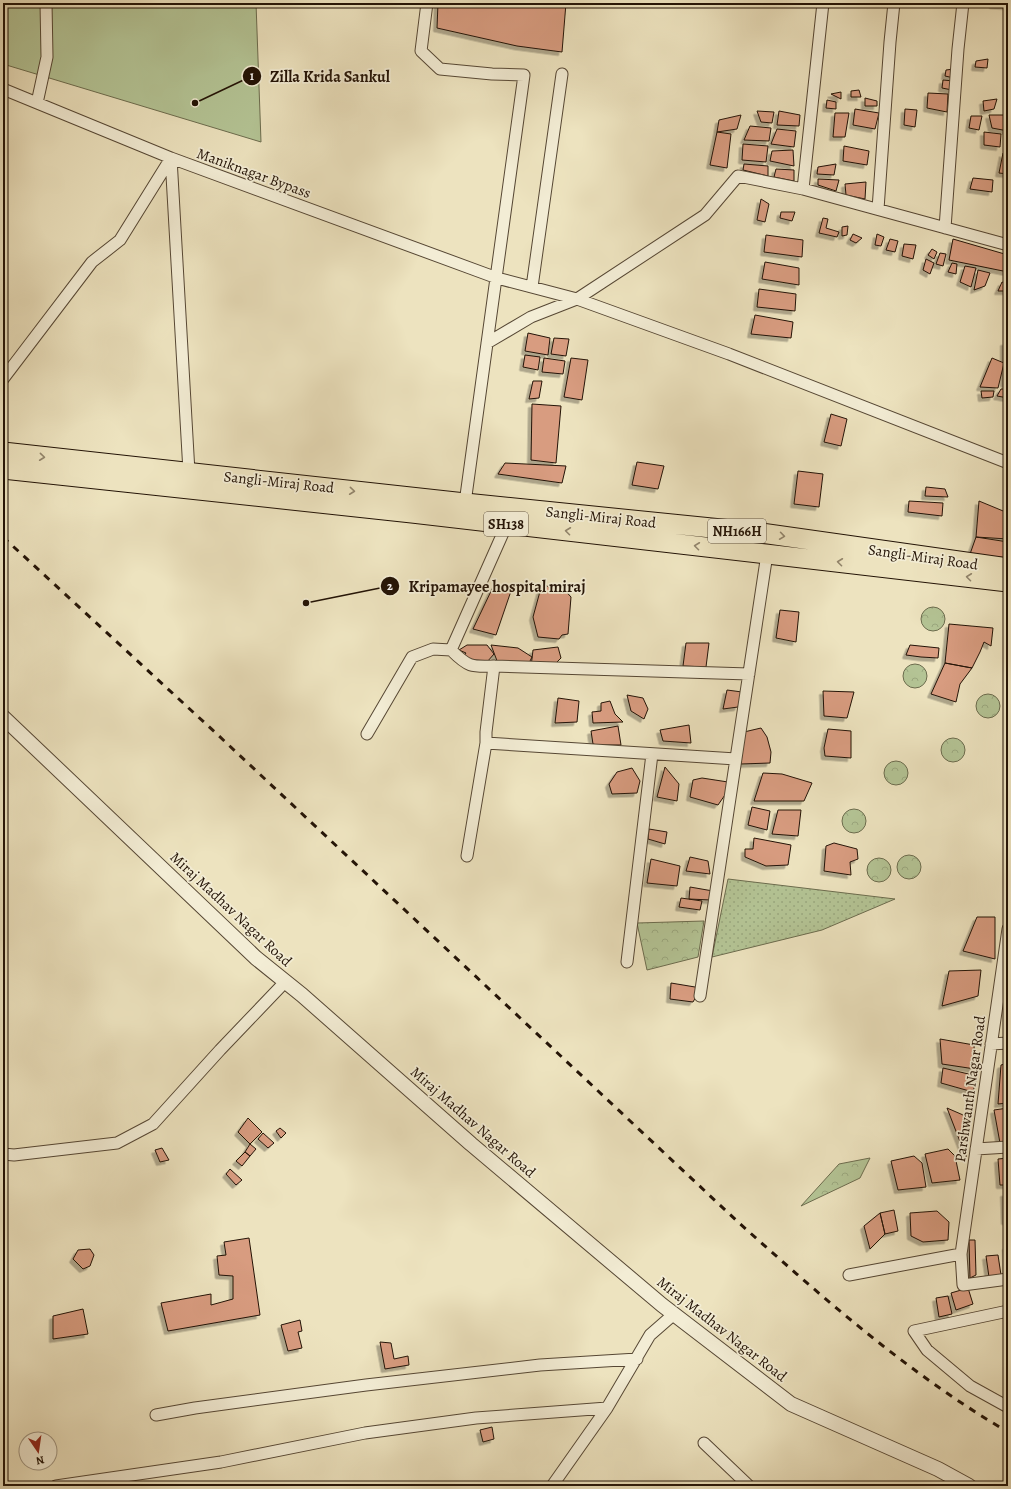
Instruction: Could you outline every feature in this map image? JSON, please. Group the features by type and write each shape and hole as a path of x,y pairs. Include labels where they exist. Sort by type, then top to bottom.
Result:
{"highway":[{"name":"Sangli-Miraj Road","path":"3,452 465,503 760,533 1008,568"},
{"name":"Sangli-Miraj Road","path":"3,469 507,524 1008,582"}],"street":[{"path":"37,103 47,57 46,3"},
{"path":"427,3 422,51 440,69 492,74 524,75 465,503"},
{"path":"803,189 823,3"},
{"path":"878,209 894,3"},
{"path":"945,228 958,49 963,3"},
{"path":"562,74 532,287 577,299 729,354 1008,463"},
{"name":"Maniknagar Bypass","path":"3,89 171,158 497,278 532,287"},
{"path":"3,379 92,262 120,240 171,158"},
{"path":"171,158 189,472"},
{"path":"487,343 531,317 577,299 705,215 738,176 803,189 1008,245"},
{"path":"451,650 507,524"},
{"path":"700,996 767,554"},
{"path":"367,734 412,657 433,649 451,650 461,660 473,667 494,666 749,674"},
{"path":"467,856 486,742 494,666"},
{"name":"Miraj Madhav Nagar Road","path":"3,717 256,958 302,995 471,1144 674,1314 791,1404 938,1469 969,1486"},
{"path":"486,742 736,759"},
{"path":"627,962 652,754"},
{"name":"Parshwanth Nagar Road","path":"1008,931 961,1254 964,1284 1008,1279"},
{"path":"3,1154 14,1156 117,1143 153,1124 220,1050 285,982"},
{"path":"991,1044 1008,1043"},
{"path":"976,1149 1008,1147"},
{"path":"849,1275 961,1254"},
{"path":"1008,1311 914,1331 932,1355 970,1386 1008,1407"},
{"path":"552,1486 607,1408 650,1336 674,1314"},
{"path":"156,1415 195,1408 366,1385 516,1367 637,1359"},
{"path":"56,1486 221,1462 366,1433 476,1418 607,1408"},
{"path":"704,1443 749,1486"}],"green space":[{"path":"3,3 256,3 261,142 3,64"},
{"path":"933,607 941,611 945,619 941,627 933,631 925,627 921,619 925,611"},
{"path":"915,664 923,668 927,676 923,684 915,688 907,684 903,676 907,668"},
{"path":"988,694 996,698 1000,706 996,714 988,718 980,714 976,706 980,698"},
{"path":"953,738 961,742 965,750 961,758 953,762 945,758 941,750 945,742"},
{"path":"896,761 904,765 908,773 904,781 896,785 888,781 884,773 888,765"},
{"path":"854,809 862,813 866,821 862,829 854,833 846,829 842,821 846,813"},
{"path":"909,855 917,859 921,867 917,875 909,879 901,875 897,867 901,859"},
{"path":"879,858 887,862 891,870 887,878 879,882 871,878 867,870 871,862"},
{"path":"728,879 895,899 822,930 712,957"},
{"path":"704,921 698,957 647,970 637,923"},
{"path":"870,1158 860,1178 801,1206 839,1164"}],"building":[{"path":"438,3 566,3 562,52 517,46 437,28"},
{"path":"993,3 1008,3 1008,6 993,5"},
{"path":"988,59 987,68 975,67 976,61"},
{"path":"954,69 954,78 945,76 946,70"},
{"path":"943,80 954,81 952,90 942,88"},
{"path":"859,90 861,97 851,97 851,91"},
{"path":"841,92 841,99 831,94"},
{"path":"928,93 948,94 947,112 927,108"},
{"path":"865,98 877,101 877,106 865,106"},
{"path":"997,99 994,109 984,111 983,101"},
{"path":"827,100 836,102 836,109 826,108"},
{"path":"855,109 879,113 875,129 853,125"},
{"path":"905,109 917,110 915,127 904,125"},
{"path":"757,111 774,112 772,123 761,122"},
{"path":"779,111 800,115 799,126 777,125"},
{"path":"835,113 849,113 845,137 833,137"},
{"path":"741,115 737,129 717,132 719,120"},
{"path":"989,115 1008,115 1008,131 992,128"},
{"path":"971,116 982,116 979,130 969,128"},
{"path":"750,126 771,128 769,141 744,140"},
{"path":"777,129 796,131 794,147 771,144"},
{"path":"717,132 731,134 727,168 710,165"},
{"path":"984,132 1001,134 1000,147 984,145"},
{"path":"743,144 768,146 766,162 742,160"},
{"path":"844,146 869,151 867,165 843,161"},
{"path":"793,150 794,166 770,161 772,151"},
{"path":"1003,153 1008,157 1008,174 999,173"},
{"path":"744,164 768,166 768,176 743,170"},
{"path":"836,164 834,175 817,174 818,167"},
{"path":"776,169 794,170 794,181 774,177"},
{"path":"973,178 993,180 992,192 970,189"},
{"path":"818,179 839,180 836,191 818,185"},
{"path":"866,182 865,199 846,195 845,184"},
{"path":"761,199 769,204 765,222 757,220"},
{"path":"781,212 795,212 792,221 780,218"},
{"path":"823,218 828,219 826,228 839,232 837,237 819,233"},
{"path":"848,226 847,235 842,236 842,227"},
{"path":"853,234 862,238 856,243 850,240"},
{"path":"877,234 884,237 881,246 875,245"},
{"path":"766,235 803,240 802,257 764,252"},
{"path":"890,239 898,241 895,252 886,250"},
{"path":"953,239 1008,255 1008,272 949,260"},
{"path":"904,244 916,245 913,259 902,256"},
{"path":"932,249 937,252 934,259 928,255"},
{"path":"940,253 946,254 943,266 936,264"},
{"path":"926,259 934,263 930,274 923,270"},
{"path":"765,262 799,268 799,285 762,279"},
{"path":"952,263 957,264 956,274 948,272"},
{"path":"965,266 976,268 971,287 960,282"},
{"path":"978,270 990,273 985,286 974,290"},
{"path":"1002,282 1008,284 1008,291 998,291"},
{"path":"759,289 796,294 795,311 757,307"},
{"path":"755,315 793,322 791,338 751,334"},
{"path":"528,333 550,338 548,355 525,351"},
{"path":"554,338 569,339 566,356 551,354"},
{"path":"1004,342 1008,342 1008,385 1004,383"},
{"path":"525,355 540,357 538,370 523,367"},
{"path":"544,358 565,361 563,374 542,372"},
{"path":"571,358 588,360 582,400 564,397"},
{"path":"992,358 1004,363 998,388 980,387"},
{"path":"533,381 542,381 539,398 529,399"},
{"path":"1001,389 1008,389 1008,398 997,396"},
{"path":"981,391 994,391 993,397 982,398"},
{"path":"532,404 561,406 556,463 531,460"},
{"path":"831,414 847,419 841,446 824,442"},
{"path":"637,462 664,466 658,489 632,485"},
{"path":"505,463 566,466 562,483 498,474"},
{"path":"798,471 823,474 819,507 794,504"},
{"path":"926,487 945,489 948,497 925,496"},
{"path":"909,501 943,503 942,516 908,512"},
{"path":"979,501 1008,513 1008,539 976,537"},
{"path":"976,537 1008,542 1008,558 970,554"},
{"path":"542,584 552,588 561,586 571,597 568,634 562,635 559,639 538,637 533,617"},
{"path":"493,587 511,591 496,635 473,629"},
{"path":"780,610 799,612 796,642 776,638"},
{"path":"949,624 993,628 991,646 984,642 972,668 945,663"},
{"path":"686,643 709,643 706,667 683,666"},
{"path":"467,645 487,645 494,654 487,662 461,660 466,653 459,650"},
{"path":"491,645 518,648 532,657 527,667 499,666"},
{"path":"910,645 939,648 938,658 906,655"},
{"path":"558,647 561,658 551,668 531,667 533,650"},
{"path":"945,663 972,668 960,684 956,702 931,694"},
{"path":"727,690 742,692 738,707 723,709"},
{"path":"823,691 854,692 847,718 824,716"},
{"path":"627,695 643,698 648,709 644,719 631,711"},
{"path":"558,698 579,701 577,722 555,723"},
{"path":"610,701 615,714 623,722 593,723 592,712 601,711 601,703"},
{"path":"689,725 691,743 663,741 660,730"},
{"path":"618,726 621,745 593,744 591,731"},
{"path":"761,728 767,737 771,752 770,763 741,764 744,732"},
{"path":"828,729 851,731 851,758 825,756 824,748"},
{"path":"665,767 679,784 677,801 657,797"},
{"path":"632,768 640,781 637,793 612,794 609,784 617,772"},
{"path":"763,773 782,774 812,783 804,801 754,801"},
{"path":"702,778 728,782 727,792 718,805 690,797 693,780"},
{"path":"752,807 770,811 767,830 748,825"},
{"path":"778,810 801,810 798,836 772,834"},
{"path":"649,829 667,832 665,844 648,839"},
{"path":"754,838 791,845 788,865 766,866 745,857 745,849 753,849"},
{"path":"834,843 857,849 858,859 850,862 851,875 824,871 826,846"},
{"path":"690,857 708,861 710,874 686,871"},
{"path":"651,859 680,866 677,886 647,883"},
{"path":"690,887 713,891 711,900 689,899"},
{"path":"681,898 702,901 700,910 679,907"},
{"path":"977,917 995,917 995,959 963,951"},
{"path":"981,970 978,996 942,1006 949,971"},
{"path":"671,983 701,988 693,1002 670,999"},
{"path":"940,1039 974,1045 975,1069 942,1064"},
{"path":"1008,1063 1008,1103 998,1104 1001,1065"},
{"path":"943,1068 977,1076 973,1092 941,1083"},
{"path":"947,1108 970,1118 966,1157"},
{"path":"1008,1108 1008,1140 1000,1143 994,1110"},
{"path":"248,1118 262,1132 250,1144 238,1132"},
{"path":"280,1128 286,1133 281,1138 276,1131"},
{"path":"263,1133 274,1143 268,1148 258,1139"},
{"path":"250,1144 256,1149 250,1156 245,1152"},
{"path":"162,1148 169,1160 160,1162 155,1150"},
{"path":"948,1149 955,1156 960,1180 932,1183 925,1154"},
{"path":"245,1152 250,1156 242,1166 236,1161"},
{"path":"914,1156 922,1163 926,1187 898,1190 891,1161"},
{"path":"1008,1158 1008,1185 1000,1185 998,1159"},
{"path":"230,1169 242,1180 236,1185 226,1174"},
{"path":"1004,1193 1008,1193 1008,1221 1005,1221"},
{"path":"894,1210 898,1231 885,1234 880,1213"},
{"path":"937,1211 949,1222 948,1240 923,1242 911,1236 910,1213"},
{"path":"880,1213 885,1234 870,1249 864,1226"},
{"path":"249,1238 260,1315 168,1331 161,1303 211,1294 211,1305 233,1299 233,1276 219,1275 217,1256 226,1255 224,1242"},
{"path":"969,1240 975,1240 976,1275 970,1278"},
{"path":"1006,1246 1008,1246 1008,1274 1007,1274"},
{"path":"90,1249 94,1255 90,1266 83,1269 73,1259 78,1250"},
{"path":"998,1255 1001,1275 989,1277 986,1256"},
{"path":"968,1288 973,1304 956,1310 951,1293"},
{"path":"948,1296 952,1314 939,1317 936,1298"},
{"path":"83,1309 88,1334 53,1339 53,1316"},
{"path":"300,1320 302,1331 298,1332 302,1348 288,1351 281,1325"},
{"path":"380,1342 391,1343 394,1359 408,1356 409,1365 385,1369"},
{"path":"492,1427 494,1439 483,1442 480,1430"}],"railway":[{"path":"3,537 219,736 738,1222 835,1307 901,1360 971,1409 1008,1432"}],"place":[{"name":"Zilla Krida Sankul","path":"195,103"},
{"name":"Kripamayee hospital miraj","path":"306,603"}]}
